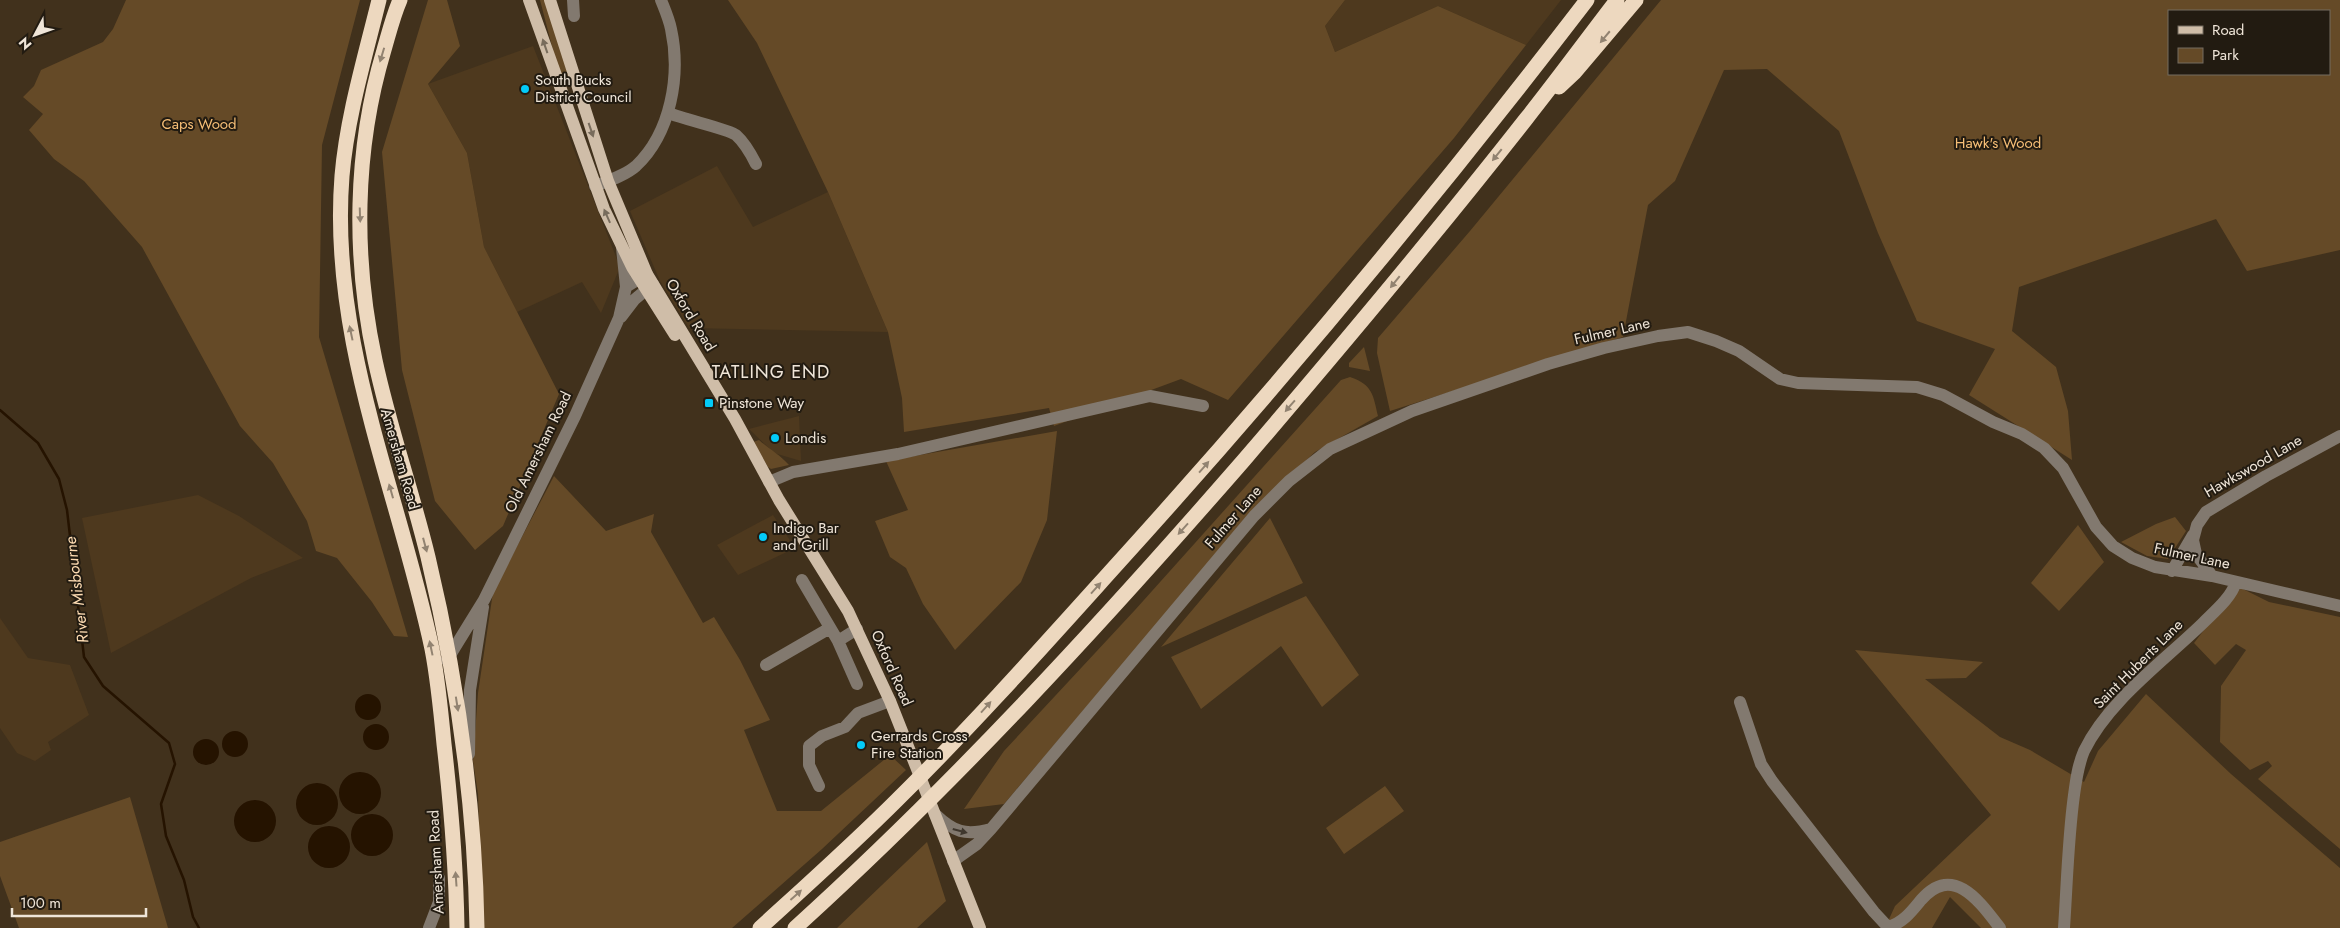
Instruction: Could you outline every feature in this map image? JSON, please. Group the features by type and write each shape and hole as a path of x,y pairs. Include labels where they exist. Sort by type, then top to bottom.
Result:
{"highway":[{"name":"Amersham Road","path":"379,0 360,78 342,176 342,242 347,314 366,400 408,548 428,632 440,707 450,793 457,928"},
{"path":"400,0 374,84 361,162 359,206 365,297 374,359 428,556 450,656 469,780 477,928"},
{"path":"760,928 851,844 950,746 1171,505 1353,294 1504,108 1587,0"},
{"path":"795,928 912,817 1113,607 1192,519 1367,316 1527,118 1618,0"},
{"path":"1527,118 1575,72 1636,0"}],"main road":[{"path":"529,0 595,186 622,248 647,282"},
{"name":"Oxford Road","path":"550,0 608,181 647,282 735,419 756,461 857,629 915,761 980,928"},
{"path":"565,102 578,90"}],"street":[{"path":"573,0 574,16"},
{"path":"595,186 635,167 654,146 669,113 674,76 672,30 661,0"},
{"path":"669,113 687,121 734,133 743,142 756,164"},
{"name":"Old Amersham Road","path":"440,707 442,677 450,656 484,600 574,416 619,318 626,288 622,248"},
{"name":"Old Amersham Road","path":"619,318 647,282"},
{"path":"626,288 647,282"},
{"name":"Fulmer Lane","path":"953,860 978,844 1254,516 1307,466 1330,449 1412,411 1548,364 1604,348 1688,332 1716,340 1739,351 1780,379 1816,385 1878,384 1917,387 1943,395 1993,422 2022,434 2044,448 2063,468 2096,527 2113,546 2132,558 2155,567 2212,576 2340,606"},
{"path":"770,482 793,472 898,454 1150,396 1203,406"},
{"name":"Hawkswood Lane","path":"2172,570 2201,518 2222,501 2340,436"},
{"path":"2193,535 2196,554 2212,576"},
{"path":"802,580 838,641 857,684"},
{"name":"Saint Huberts Lane","path":"2064,928 2070,824 2078,770 2084,751 2106,718 2135,687 2230,595 2236,582"},
{"name":"Old Amersham Road","path":"469,780 470,690 484,600"},
{"path":"766,665 830,628"},
{"path":"838,641 857,629"},
{"path":"819,786 809,765 809,746 822,736 846,727 858,714 890,701"},
{"path":"1740,702 1761,764 1772,781 1874,912 1888,927 1902,920 1932,888 1948,884 1963,888 1977,900 2000,928"},
{"path":"935,814 951,828 959,831 969,833 991,829"},
{"path":"429,928 439,902 440,878"}],"shaded area":[{"path":"1345,0 1561,0 1526,45 1438,6 1335,52 1325,26"},
{"path":"533,46 620,267 601,313 582,282 517,312 484,247 467,153 428,84"},
{"path":"717,166 753,227 828,192 888,332 689,328 660,281 630,211"},
{"path":"799,416 801,461 774,453 749,429"},
{"path":"198,495 239,516 303,558 251,578 111,653 82,518"},
{"path":"773,515 795,548 738,575 717,545"},
{"path":"0,618 28,658 70,665 89,715 48,742 51,750 35,761 17,753 0,728"},
{"path":"368,694 377,698 381,707 377,716 368,720 359,716 355,707 359,698"},
{"path":"376,724 385,728 389,737 385,746 376,750 367,746 363,737 367,728"},
{"path":"235,731 244,735 248,744 244,753 235,757 226,753 222,744 226,735"},
{"path":"206,739 215,743 219,752 215,761 206,765 197,761 193,752 197,743"},
{"path":"364,772 372,775 378,781 381,793 378,805 372,811 356,814 348,811 342,805 339,789 342,781 348,775"},
{"path":"321,783 329,786 335,792 338,804 335,816 329,822 313,825 305,822 299,816 296,800 299,792 305,786"},
{"path":"259,800 267,803 273,809 276,821 273,833 267,839 251,842 243,839 237,833 234,817 237,809 243,803"},
{"path":"376,814 384,817 390,823 393,835 390,847 384,853 368,856 360,853 354,847 351,831 354,823 360,817"},
{"path":"333,826 341,829 347,835 350,847 347,859 341,865 325,868 317,865 311,859 308,843 311,835 317,829"}],"green space":[{"name":"Caps Wood","path":"126,0 360,0 322,145 319,337 408,637 394,636 372,602 337,558 316,551 307,521 273,463 240,426 142,247 84,181 54,159 29,130 43,114 23,97 34,86 41,70 103,42 113,29"},
{"path":"428,0 447,0 460,46 428,84 467,153 484,247 559,394 503,526 475,550 435,501 402,370 382,152"},
{"path":"540,0 547,0 570,78 566,89 560,77"},
{"path":"728,0 1345,0 1325,26 1335,52 1438,6 1526,45 1454,138 1228,400 1181,379 1054,426 1049,408 904,432 902,398 888,332 828,192 757,43"},
{"name":"Hawk's Wood","path":"1661,0 2340,0 2340,250 2247,271 2216,219 2019,287 2012,331 2056,367 2068,411 2072,460 1969,395 1995,349 1917,321 1878,233 1839,131 1767,69 1724,70 1675,181 1648,205 1623,337 1390,411 1377,353 1378,338 1470,231"},
{"path":"1364,347 1370,371 1349,367 1349,363"},
{"path":"1350,377 1368,387 1375,402 1378,416 1315,452 1258,505 1004,804 964,809 1004,751 1135,610 1341,380"},
{"path":"1057,431 1047,520 1021,582 955,650 923,604 906,568 890,557 875,521 908,510 886,461"},
{"path":"759,440 789,465 771,469 768,467 753,442"},
{"path":"554,476 606,531 654,514 651,532 703,623 714,617 740,660 770,720 744,730 777,811 821,811 890,755 906,770 822,849 732,928 482,928 478,794 473,761 478,693 493,592"},
{"path":"2175,517 2186,531 2168,559 2147,556 2121,542 2156,524"},
{"path":"1270,518 1303,583 1161,647"},
{"path":"2078,525 2104,562 2059,611 2031,583"},
{"path":"2241,588 2269,602 2340,617 2340,849 2258,779 2272,766 2268,761 2250,770 2220,742 2221,686 2246,650 2236,644 2215,665 2194,643 2217,613"},
{"path":"1306,596 1359,675 1322,707 1281,646 1201,709 1171,657"},
{"path":"1855,650 1983,662 1966,678 1925,679 2000,737 2030,750 2084,782 2098,751 2146,694 2231,774 2340,868 2340,928 1981,928 1950,897 1932,928 1885,928 1895,906 1991,815"},
{"path":"1385,786 1404,811 1344,854 1326,828"},
{"path":"130,797 168,928 19,928 0,876 0,842"},
{"path":"927,842 946,901 917,928 837,928"}],"waterway":[{"name":"River Misbourne","path":"0,410 38,443 59,479 67,510 84,657 103,686 169,743 175,764 161,804 166,836 184,880 193,917 199,928"}],"place":[{"name":"South Bucks District Council","path":"525,89"},
{"name":"Pinstone Way","path":"709,403"},
{"name":"Londis","path":"775,438"},
{"name":"Indigo Bar and Grill","path":"763,537"},
{"name":"Gerrards Cross Fire Station","path":"861,745"}],"district":[{"name":"TATLING END","path":"771,372"}]}
